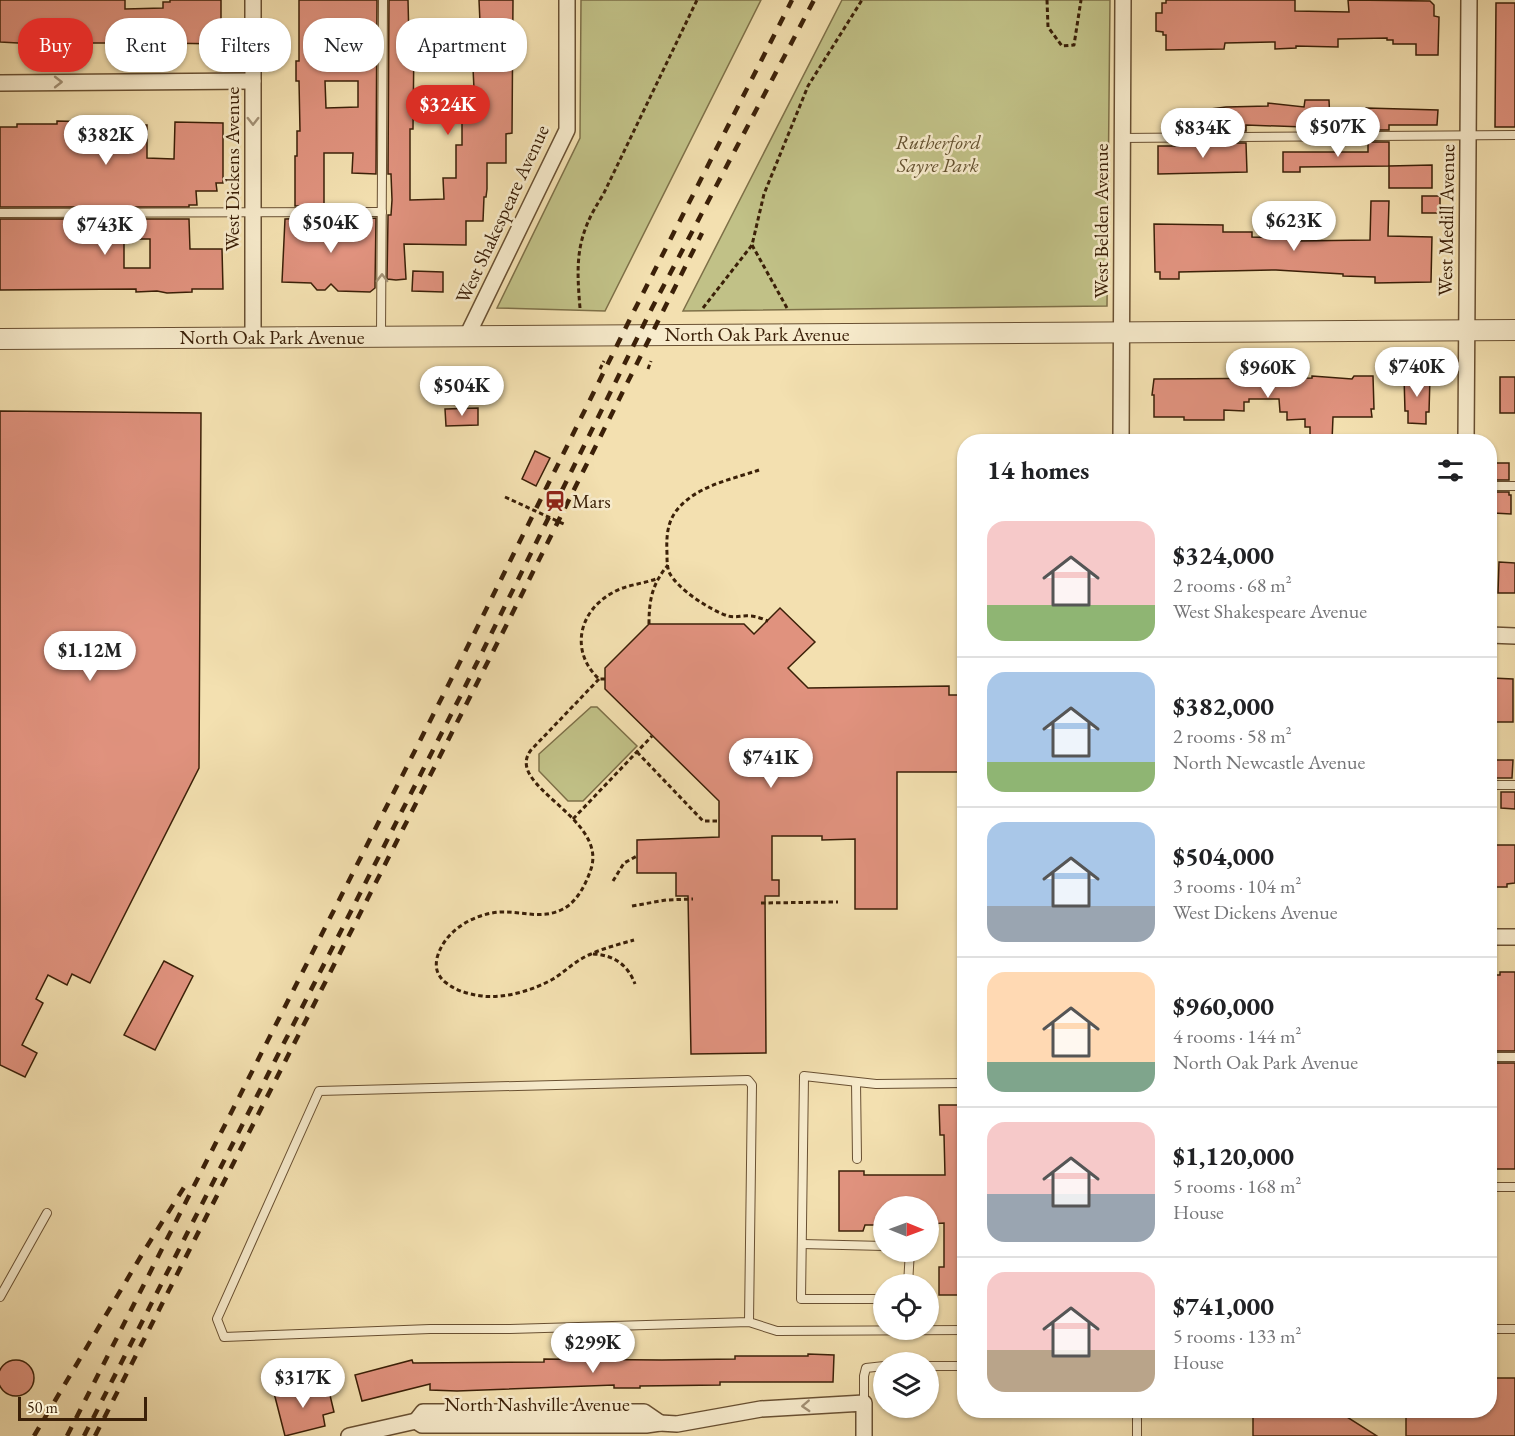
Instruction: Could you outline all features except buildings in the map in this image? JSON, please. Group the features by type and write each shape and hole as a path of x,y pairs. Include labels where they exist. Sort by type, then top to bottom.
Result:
{"street":[{"name":"West Dickens Avenue","path":"253,337 254,0"},
{"name":"West Shakespeare Avenue","path":"467,336 567,130 567,0"},
{"name":"West Belden Avenue","path":"1121,434 1123,0"},
{"name":"West Medill Avenue","path":"1466,434 1469,0"},
{"path":"0,83 254,81"},
{"name":"North Oak Park Avenue","path":"0,339 1515,330"},
{"path":"1497,636 1515,636"},
{"path":"1497,937 1515,937"},
{"path":"864,1402 864,1436"},
{"name":"North Nashville Avenue","path":"349,1436 416,1421 422,1425 646,1425 660,1423 674,1430 761,1409 864,1402"}],"lane":[{"path":"381,337 383,0"},
{"path":"1121,138 1515,135"},
{"path":"0,213 382,212"},
{"path":"1497,486 1515,486"},
{"path":"1497,785 1515,785"},
{"path":"1497,1057 1515,1057"},
{"path":"873,1299 801,1299 804,1076 876,1084 957,1083"},
{"path":"749,1322 752,1085 748,1080 319,1091 217,1319 224,1337 430,1329 749,1322 777,1331 957,1330"},
{"path":"856,1082 857,1159"},
{"path":"1497,1187 1515,1187"},
{"path":"0,1297 47,1213"},
{"path":"802,1245 873,1246"},
{"path":"1497,1329 1515,1329"},
{"path":"939,1366 957,1366"},
{"path":"864,1402 866,1368 873,1367"},
{"path":"1137,1419 1137,1436"}],"path":[{"path":"580,308 576,268 583,235 591,214 603,195 697,0"},
{"path":"703,308 752,245 764,194 808,87 862,0"},
{"path":"1047,0 1048,27 1062,46 1074,45 1081,0"},
{"path":"752,245 787,308"},
{"path":"600,369 604,361"},
{"path":"648,369 651,361"},
{"path":"759,470 707,489 686,500 666,530 668,565 675,581 705,604 726,615 738,618 750,616 768,621"},
{"path":"505,496 566,525"},
{"path":"649,624 650,598 657,579 668,565"},
{"path":"605,679 599,679 590,671 581,642 583,629 591,610 612,593 657,579"},
{"path":"599,679 526,757 528,771 533,780 591,840 593,860 581,891 562,910 539,915 501,912 478,917 463,925 444,942 439,952 436,970 440,978 459,992 489,997 531,988 553,979 575,962 591,954 634,940"},
{"path":"573,819 652,736"},
{"path":"637,752 703,821 719,821"},
{"path":"614,881 624,863 637,856"},
{"path":"633,906 666,900 693,899"},
{"path":"762,903 838,902"},
{"path":"591,954 616,959 626,968 635,984"}],"green space":[{"path":"581,0 761,0 605,311 497,308 580,138"},
{"name":"Rutherford Sayre Park","path":"842,0 1110,0 1107,306 683,311"},
{"path":"591,707 597,707 637,746 583,801 568,801 539,771 539,754"}],"railway":[{"path":"67,1436 464,654 635,309 792,0"},
{"path":"84,1436 462,693 652,308 814,0"},
{"path":"95,1436 509,620 702,233"},
{"path":"34,1436 188,1181"}],"place":[{"name":"Mars","path":"555,501"}]}
